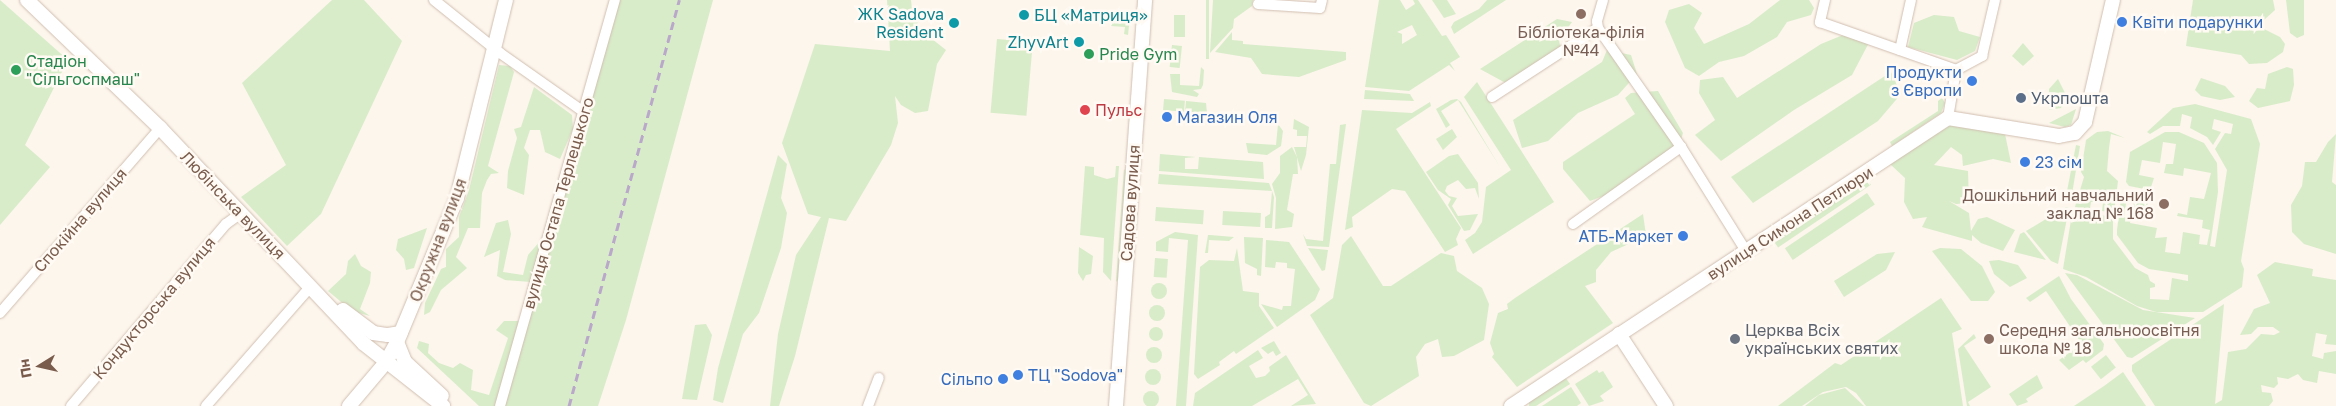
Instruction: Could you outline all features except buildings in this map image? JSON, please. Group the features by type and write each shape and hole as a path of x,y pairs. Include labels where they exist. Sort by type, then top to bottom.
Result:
{"street":[{"name":"Любінська вулиця","path":"27,0 160,128 364,343 443,406"},
{"path":"434,0 495,48 584,112"},
{"name":"Окружна вулиця","path":"348,406 386,362 399,337 457,198 506,0"},
{"name":"вулиця Остапа Терлецького","path":"500,406 615,0"},
{"name":"Садова вулиця","path":"1116,406 1145,0"},
{"path":"1258,4 1320,8 1322,0"},
{"path":"1603,0 1599,13 1598,28 1681,147 1746,251"},
{"path":"1825,0 1820,22 1900,50 1917,59 1956,70 1982,56 1995,0"},
{"path":"1900,50 1910,0"},
{"path":"1956,70 1948,118 2059,136 2075,133 2085,122 2113,0"},
{"path":"1492,97 1598,28"},
{"name":"вулиця Симона Петлюри","path":"1511,406 1948,118"},
{"name":"Спокійна вулиця","path":"0,313 160,128"},
{"path":"1573,224 1681,147"},
{"name":"Кондукторська вулиця","path":"71,406 226,224 240,213"},
{"path":"206,406 311,286 373,333 399,337 405,362 449,406"},
{"path":"1619,334 1666,406"},
{"path":"868,406 879,378"}],"green space":[{"path":"0,0 68,60 25,145 50,167 0,225"},
{"path":"332,0 364,0 402,41 321,214 287,246 241,197 286,165 242,83"},
{"path":"619,0 713,0 626,320 598,406 503,406"},
{"path":"887,0 911,0 912,9 921,15 914,32 927,35 946,50 937,64 928,111 915,113 901,105 895,96 898,123 891,145 846,221 829,218 795,356 779,406 770,406 778,334 796,255 821,217 808,214 782,143 815,44 890,51"},
{"path":"1206,0 1209,0 1209,59 1206,59"},
{"path":"1213,0 1253,0 1252,6 1234,19 1233,28 1210,53"},
{"path":"1379,0 1400,0 1406,10 1415,4 1413,0 1418,0 1442,36 1446,35 1460,57 1450,63 1455,71 1449,65 1409,91 1365,87","holes":["1412,25 1417,35 1402,44 1402,34 1397,32"]},
{"path":"1432,0 1447,0 1456,14 1444,18"},
{"path":"1487,0 1506,0 1454,34 1451,27 1454,22 1479,9"},
{"path":"1780,0 1809,0 1814,8 1811,15 1787,22 1777,37 1744,56 1719,62 1699,76 1685,68 1665,22 1669,10 1689,4 1702,13 1694,28 1704,44 1749,24"},
{"path":"2193,0 2273,0 2275,10 2264,20 2262,28 2280,37 2285,44 2283,52 2267,63 2249,64 2241,55 2186,46"},
{"path":"2286,0 2304,0 2304,35 2297,38 2290,33"},
{"path":"1174,15 1185,15 1185,37 1174,37"},
{"path":"1934,15 1954,17 1959,31 1980,37 1975,51 1957,60 1908,47 1914,23"},
{"path":"1112,16 1130,17 1128,35 1124,34 1125,27 1111,26"},
{"path":"1557,19 1572,22 1559,40 1562,58 1513,87 1480,69"},
{"path":"1232,32 1232,40 1243,41 1243,44 1346,52 1346,60 1299,77 1262,74 1249,55 1251,58 1215,52"},
{"path":"1843,35 1873,35 1852,75 1794,110 1721,161 1695,135 1715,120 1699,93 1700,80 1723,77 1737,98 1821,44"},
{"path":"997,39 1033,42 1026,116 991,113"},
{"path":"2023,43 2034,56 2023,66 2012,56"},
{"path":"1172,45 1182,46 1180,68 1170,67"},
{"path":"1607,50 1631,55 1637,74 1618,95 1578,113 1548,141 1522,148 1513,120 1602,62"},
{"path":"499,65 510,66 514,72 488,166 499,173 491,174 482,193 480,228 468,228 456,257 467,268 441,290 430,312 424,315 425,303 441,269 446,267 446,249 459,237 459,217 469,190"},
{"path":"1201,67 1204,70 1203,85 1201,89 1193,90 1199,94 1197,97 1172,92 1170,74 1180,74 1180,85 1199,86"},
{"path":"2287,67 2293,69 2294,85 2290,101 2258,108 2249,101 2257,88 2265,89 2268,74"},
{"path":"1891,72 1901,94 1878,121 1753,203 1731,177"},
{"path":"2201,78 2225,86 2235,97 2220,100 2201,96 2195,90"},
{"path":"2058,79 2066,95 2061,108 2049,110 2049,89"},
{"path":"1477,82 1554,202 1473,254 1465,240 1475,233 1482,222 1486,187 1511,170 1464,97"},
{"path":"534,87 572,115 573,129 560,159 545,152 540,130 530,130 524,148 529,155 524,195 507,188 508,171 517,138 514,129 521,127"},
{"path":"1365,90 1410,94 1414,101 1364,99"},
{"path":"1658,91 1683,133 1677,153 1635,184 1590,201 1563,169 1563,162 1635,114 1625,98 1631,93"},
{"path":"1942,98 1945,103 1941,113 1892,146 1890,142 1938,111 1938,101"},
{"path":"1164,99 1185,101 1184,112 1163,110"},
{"path":"1457,99 1461,102 1500,167 1458,100 1441,111 1450,125 1446,128 1436,109 1451,100"},
{"path":"1186,101 1206,103 1207,113 1185,112"},
{"path":"1430,102 1431,106 1396,129 1461,228 1456,239 1458,245 1445,252 1405,191 1392,189 1352,217 1353,227 1345,230 1362,110 1412,113"},
{"name":"Дошкільний навчальний заклад № 168","path":"2195,104 2251,119 2260,144 2241,261 2244,269 2242,287 2203,312 2156,312 2137,306 2086,277 2063,269 2071,220 2084,177 2081,172 2086,140 2097,132 2108,131 2125,138 2111,134 2107,171 2118,181 2114,213 2102,211 2103,203 2091,202 2088,221 2100,222 2101,215 2113,217 2113,239 2135,268 2148,275 2150,281 2155,284 2155,287 2150,288 2150,299 2169,300 2172,278 2188,281 2188,275 2149,269 2138,263 2117,235 2117,230 2121,200 2126,193 2147,197 2148,210 2133,207 2134,198 2127,197 2124,217 2131,218 2130,223 2157,228 2155,238 2167,237 2165,252 2180,254 2183,232 2200,235 2199,244 2207,245 2210,230 2202,228 2203,220 2177,216 2178,213 2187,215 2190,197 2204,199 2211,173 2184,168 2183,176 2164,173 2166,164 2173,164 2176,144 2163,142 2160,163 2142,160 2139,175 2154,178 2150,190 2129,186 2126,182 2130,152 2165,132 2179,132 2204,143 2217,163 2218,192 2210,246 2215,247 2227,170 2215,149 2225,133 2231,134 2233,124 2214,119 2212,129 2221,132 2213,145 2207,137 2190,128 2192,117 2182,114 2180,126 2163,126 2150,134 2147,132 2173,108"},
{"path":"2076,109 2071,125 2065,127 2049,123"},
{"path":"1294,119 1309,127 1306,155 1301,171 1294,147 1306,147 1307,136 1297,136 1297,130 1293,129"},
{"path":"1278,124 1283,131 1281,146 1267,155 1248,153 1246,143 1276,145"},
{"path":"1346,124 1329,247 1307,246 1303,234 1306,239 1323,241 1330,164 1336,164 1340,125"},
{"path":"1952,124 2004,129 2011,163 1993,159 1963,166 1962,155 1951,147 1934,165 1968,171 1969,203 1956,204 1949,201 1969,213 1971,231 1978,219 1987,217 2015,230 2003,251 1981,243 1972,235 1972,241 1922,227 1927,217 1913,219 1904,202 1905,178 1890,164"},
{"path":"1452,129 1457,137 1443,150 1436,139"},
{"path":"2336,134 2332,182 2336,185 2336,254 2304,244 2292,232 2291,205 2302,186 2305,162 2316,162 2328,142"},
{"path":"2076,145 2080,146 2071,200 2067,191"},
{"path":"1292,147 1297,157 1298,174 1293,174 1287,210 1294,214 1292,227 1275,229 1276,198 1272,184 1280,173 1280,156"},
{"path":"1160,154 1196,157 1185,158 1185,169 1198,169 1199,157 1263,162 1264,179 1159,171"},
{"path":"1458,154 1478,183 1479,199 1475,188 1466,189 1458,180 1447,186 1445,191 1449,196 1457,198 1452,206 1458,216 1478,214 1470,230 1464,231 1448,205 1451,199 1438,190 1426,172 1449,156"},
{"path":"778,155 787,164 781,198 787,213 781,248 759,313 743,334 723,403 713,400 718,368"},
{"path":"1085,166 1094,167 1094,175 1107,179 1115,177 1116,166 1119,166 1111,281 1103,272 1104,238 1080,235"},
{"path":"1124,169 1127,173 1119,279 1116,282"},
{"path":"1159,174 1269,183 1272,191 1158,184"},
{"path":"1867,179 1871,185 1778,247 1774,242"},
{"path":"1272,191 1274,197 1272,228 1265,228 1265,217 1270,214"},
{"path":"1867,193 1875,205 1793,260 1785,248"},
{"path":"1156,207 1204,210 1203,224 1155,221"},
{"path":"2066,207 2069,208 2058,264 2051,261 2026,231"},
{"path":"1223,211 1261,213 1260,227 1222,225"},
{"path":"1643,214 1647,242 1633,242 1611,252 1596,270 1596,282 1585,286 1613,323 1517,387 1492,357 1494,354 1490,343 1498,313 1508,309 1507,304 1515,298"},
{"path":"508,220 511,234 503,272 523,275 528,255 541,240 531,282 505,280 497,276 500,250 484,257 496,223"},
{"path":"427,228 414,268 406,270 404,259 396,250 398,239"},
{"path":"1175,232 1198,235 1186,406 1176,406 1188,240 1169,238 1168,252 1156,251 1156,242"},
{"path":"2024,232 2046,260 2014,252 2020,234"},
{"path":"1208,235 1234,237 1229,241 1209,240 1208,253 1205,253"},
{"path":"1351,236 1383,286 1391,286 1441,253 1454,256 1457,271 1482,288 1489,304 1484,340 1454,356 1442,357 1438,339 1425,344 1416,357 1419,376 1371,406 1364,403 1310,315 1333,298 1342,245"},
{"path":"1244,237 1263,238 1261,276 1257,275 1257,269 1245,263"},
{"path":"1266,240 1289,242 1320,289 1315,300 1277,327 1261,304 1282,310 1283,306 1291,306 1295,269 1287,268 1287,263 1276,262 1275,268 1265,267"},
{"path":"1079,247 1093,256 1091,274 1086,275 1083,281 1078,273"},
{"path":"1237,248 1243,291 1259,293 1259,306 1274,328 1236,354 1234,351 1219,362 1220,365 1198,379 1194,374 1200,267 1209,260 1234,261"},
{"path":"1308,248 1328,250 1325,270 1322,271"},
{"path":"1940,248 1961,249 1982,266 1995,292 1988,301 1971,301 1932,251"},
{"path":"1895,252 1886,270 1844,297 1834,281 1877,254"},
{"path":"355,254 361,266 371,272 370,283 360,309 370,316 352,311 328,291 346,274 348,261"},
{"path":"1155,258 1168,259 1167,278 1154,277"},
{"path":"1999,260 2018,265 2027,278 2010,287 1994,274 1989,261"},
{"path":"2275,262 2313,269 2312,276 2336,280 2336,345 2325,344 2327,335 2316,333 2312,356 2323,359 2324,353 2336,351 2336,374 2319,371 2317,383 2303,380 2298,374 2288,379 2277,377 2278,384 2274,388 2261,385 2262,392 2271,393 2273,401 2269,406 2155,406 2132,371 2132,365 2224,304 2215,404 2222,400 2228,352 2246,349 2261,334 2274,335 2280,332 2273,327 2258,327 2251,334 2240,335 2254,309 2270,303 2257,275"},
{"path":"2065,273 2077,275 2143,310 2195,318 2132,358 2127,357"},
{"path":"2059,276 2071,299 2104,344 2103,350 2086,363 2083,360 2069,370 2059,360 2082,344 2046,291 2030,302 2026,298"},
{"path":"1159,283 1167,291 1159,299 1151,291"},
{"path":"1941,298 1962,329 1952,333 1963,406 1866,406 1856,393 1846,387 1823,392 1802,406 1778,406 1835,363 1841,365"},
{"path":"1157,305 1163,307 1165,313 1163,319 1157,321 1151,319 1149,313 1151,307"},
{"path":"504,321 520,321 496,406 479,406 417,348 419,341 429,344 428,353 439,363 453,368 460,363 473,370 471,390 489,395 508,338 496,330"},
{"path":"706,324 712,335 697,400 682,399 695,325"},
{"path":"1153,327 1159,327 1163,334 1159,341 1153,341 1149,337 1149,331"},
{"path":"1974,334 1976,338 1964,346 1991,387 1968,402 1970,406 1967,406 1958,349"},
{"path":"1274,341 1281,353 1276,356 1273,351 1268,354 1261,348"},
{"path":"1154,347 1160,349 1162,355 1160,361 1154,363 1148,361 1146,355 1148,349"},
{"path":"1258,350 1263,358 1249,366 1256,378 1265,376 1270,371 1269,367 1286,355 1316,404 1291,406 1308,395 1298,379 1252,406 1193,406 1195,393"},
{"path":"2106,355 2116,368 2101,379 2091,367"},
{"path":"1153,369 1161,377 1153,385 1145,377"},
{"path":"1597,370 1599,373 1603,371 1613,387 1600,396 1604,401 1589,406 1575,384"},
{"path":"2123,372 2146,406 2074,406 2104,386"},
{"path":"2037,375 2043,388 2026,399 2028,402 2017,406 2009,394"},
{"path":"1565,377 1570,384 1536,406 1529,406 1529,402"},
{"path":"1571,387 1581,403 1577,406 1542,406"},
{"path":"1845,388 1864,406 1805,406 1819,395"},
{"path":"1151,391 1159,399 1151,407 1143,399"}],"railway":[{"path":"569,406 679,0"}],"place":[{"name":"Бібліотека-філія №44","path":"1581,14"},
{"name":"БЦ «Матриця»","path":"1024,15"},
{"name":"Квіти подарунки","path":"2122,22"},
{"name":"ЖК Sadova Resident","path":"954,23"},
{"name":"ZhyvArt","path":"1079,42"},
{"name":"Pride Gym","path":"1089,54"},
{"name":"Стадіон \"Сільгоспмаш\"","path":"16,70"},
{"name":"Продукти з Європи","path":"1972,81"},
{"name":"Укрпошта","path":"2021,98"},
{"name":"Пульс","path":"1085,110"},
{"name":"Магазин Оля","path":"1167,117"},
{"name":"23 сім","path":"2025,162"},
{"name":"Дошкільний навчальний заклад № 168","path":"2164,204"},
{"name":"АТБ-Маркет","path":"1683,236"},
{"name":"Церква Всіх українських святих","path":"1735,339"},
{"name":"Середня загальноосвітня школа № 18","path":"1989,339"},
{"name":"ТЦ \"Sodova\"","path":"1018,375"},
{"name":"Сільпо","path":"1003,379"}]}
